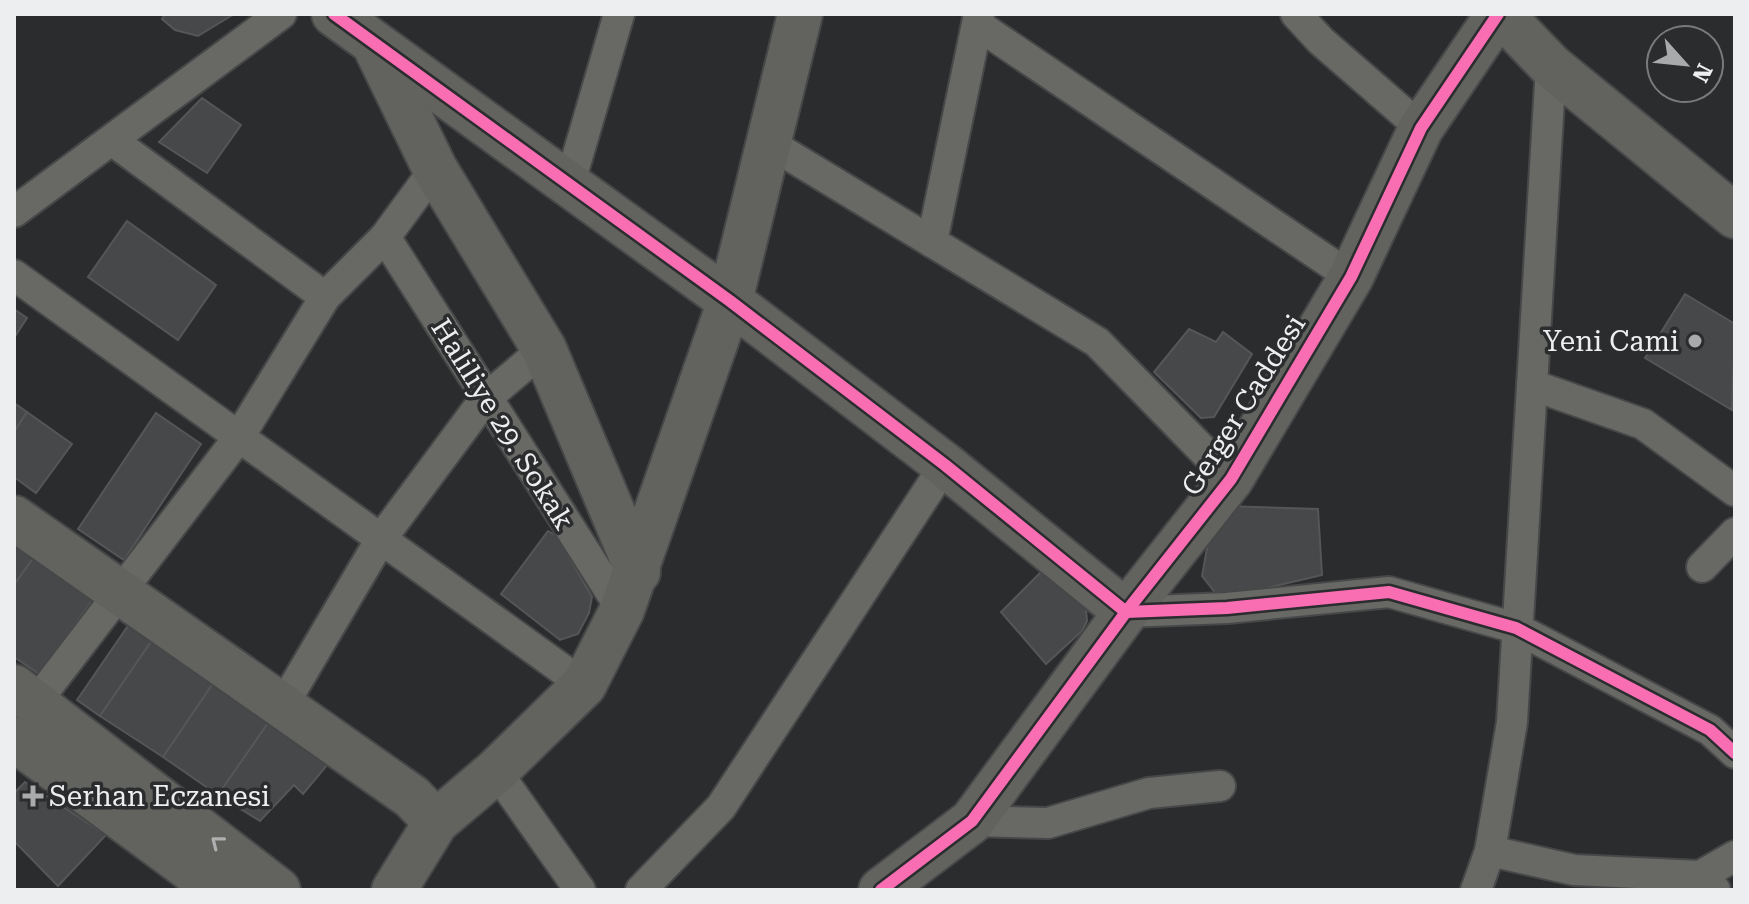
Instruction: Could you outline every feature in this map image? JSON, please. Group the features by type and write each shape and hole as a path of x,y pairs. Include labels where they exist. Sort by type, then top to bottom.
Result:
{"street":[{"path":"14,212 281,14"},
{"path":"334,14 570,182 730,301 945,465 1126,612 1227,608 1389,592 1516,628 1710,730 1735,753"},
{"path":"570,182 619,14"},
{"path":"394,890 436,822 496,771 584,685 630,591 730,301 800,14"},
{"path":"1296,14 1321,41 1421,128"},
{"path":"1499,14 1551,66 1735,216"},
{"name":"Gerger Caddesi","path":"881,890 972,821 1126,612 1231,479 1351,277 1421,128 1499,14"},
{"path":"932,242 979,19 1351,277"},
{"path":"374,45 435,169 544,349 630,591"},
{"path":"1476,890 1490,851 1512,722 1551,66"},
{"path":"113,141 325,297"},
{"path":"769,143 1097,342 1231,479"},
{"path":"278,890 25,695 120,593 239,437 325,297 385,237 435,169"},
{"name":"Haliliye 29. Sokak","path":"385,237 485,399 630,591"},
{"path":"14,275 584,685"},
{"path":"282,707 381,539 485,399 544,349"},
{"path":"1532,385 1643,424 1735,491"},
{"path":"641,890 721,807 945,465"},
{"path":"14,518 412,797 436,822"},
{"path":"1702,567 1735,533"},
{"path":"14,739 219,890"},
{"path":"496,771 580,890"},
{"path":"972,821 1048,823 1149,793 1220,786"},
{"path":"1490,851 1574,870 1708,883 1735,856"}],"building":[{"path":"165,14 234,14 198,36 175,30 162,19"},
{"path":"202,98 241,125 207,173 159,142"},
{"path":"127,221 216,285 178,340 88,277"},
{"name":"Yeni Cami","path":"1685,294 1735,324 1732,410 1645,358"},
{"path":"14,309 27,318 14,338"},
{"path":"1189,329 1216,342 1223,332 1252,354 1214,417 1201,418 1154,372"},
{"path":"14,403 27,412 14,432"},
{"path":"27,412 72,444 36,493 14,477 14,432"},
{"path":"156,413 201,444 124,560 78,529"},
{"path":"1223,506 1318,509 1322,575 1220,599 1202,576 1210,532"},
{"path":"548,531 557,536 592,597 589,613 578,634 560,640 501,594"},
{"path":"14,536 37,553 14,585"},
{"path":"37,553 96,595 39,674 14,657 14,585"},
{"path":"1045,568 1086,609 1087,621 1082,631 1046,664 1001,612"},
{"path":"132,620 155,636 100,716 77,700"},
{"path":"155,636 216,679 163,757 100,716"},
{"path":"216,679 273,716 218,795 163,757"},
{"path":"273,716 333,758 303,794 294,785 260,821 218,795"},
{"path":"25,782 106,835 58,886 14,841 14,793"}],"cycle path":[{"path":"334,14 730,301 945,465 1126,612 1227,608 1389,592 1516,628 1710,730 1735,753"},
{"path":"881,890 972,821 1126,612 1231,479 1351,277 1421,128 1498,14"}],"place":[{"name":"Yeni Cami","path":"1695,341"},
{"name":"Serhan Eczanesi","path":"33,796"}]}
